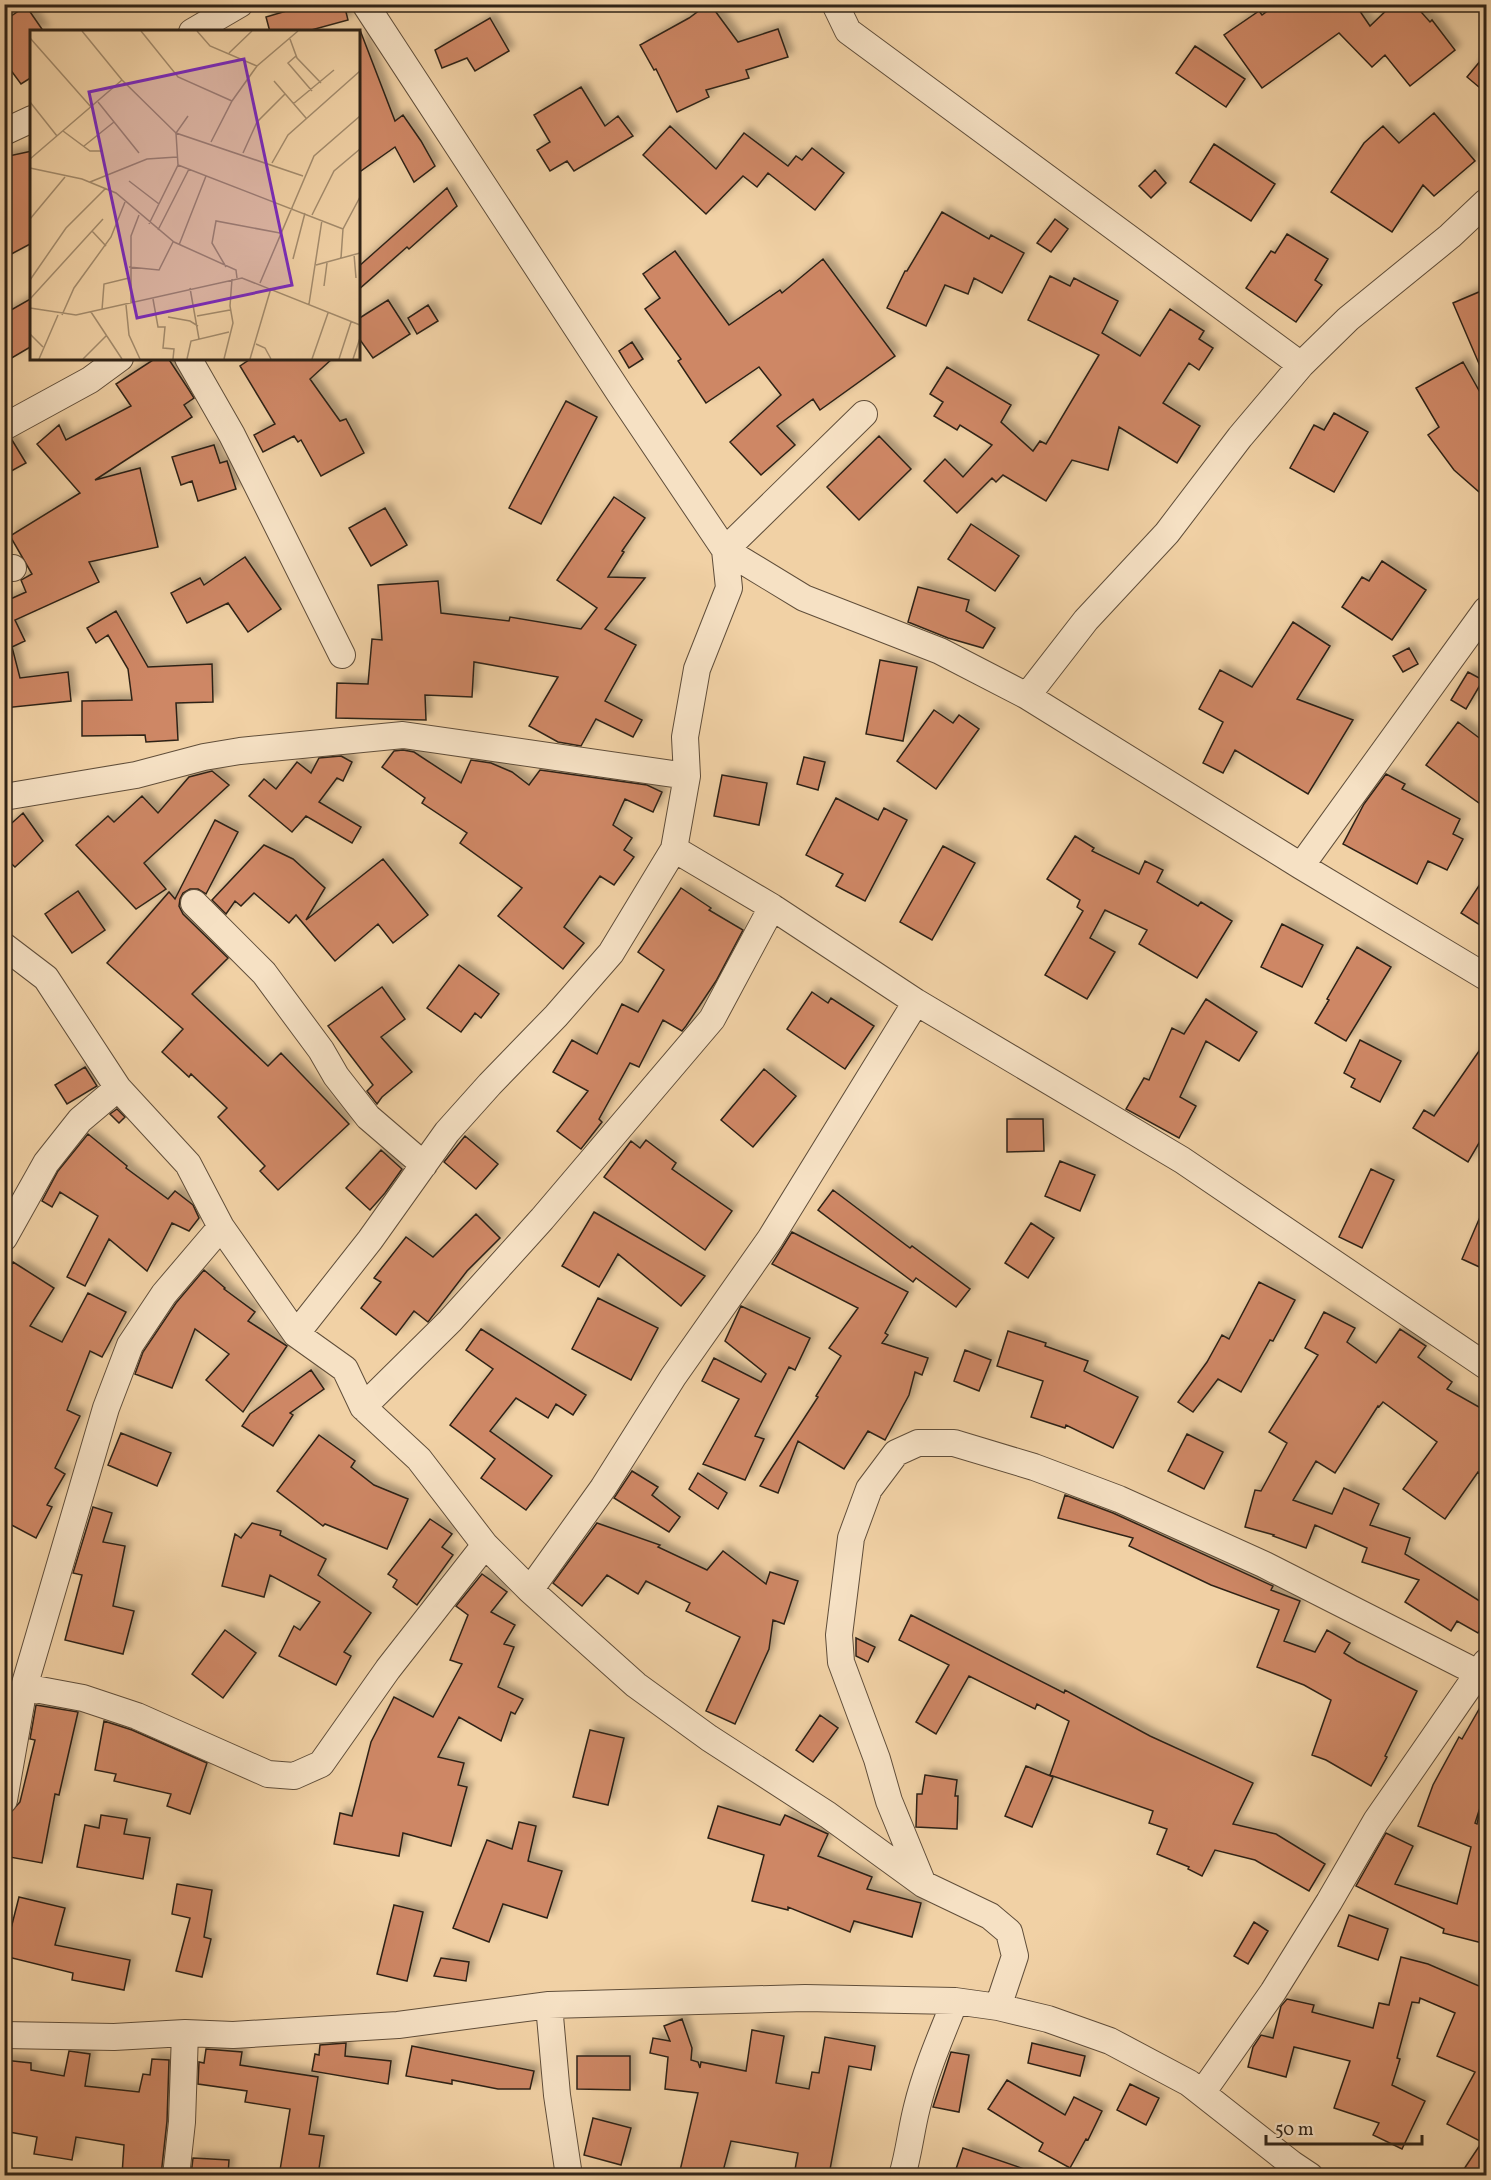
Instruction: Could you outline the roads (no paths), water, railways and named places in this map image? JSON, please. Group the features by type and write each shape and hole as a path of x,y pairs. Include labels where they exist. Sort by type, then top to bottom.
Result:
{"street":[{"path":"195,30 240,4"},
{"path":"365,4 725,550 804,598 940,651 1027,696 1300,866 1486,977"},
{"path":"835,4 848,31 1301,365"},
{"path":"4,132 30,120"},
{"path":"1027,696 1086,620 1167,532 1240,437 1301,365 1348,319 1450,236 1486,202"},
{"path":"4,427 90,380 117,360"},
{"path":"189,360 232,435 342,655"},
{"path":"725,550 864,414"},
{"path":"296,1334 370,1240 447,1132 556,1016 611,953 674,849 687,776 685,737 697,669 729,588 725,550"},
{"path":"1300,866 1486,610"},
{"path":"4,797 136,775 204,757 240,751 403,735 687,776"},
{"path":"674,849 772,907 916,1002 1182,1160 1486,1366"},
{"path":"194,903 264,973 321,1050 336,1076 368,1117 424,1165"},
{"path":"363,1407 458,1313 542,1219 712,1019 772,907"},
{"path":"4,946 46,978 118,1088 188,1164 220,1227 296,1334 345,1369 363,1407 419,1459 485,1545 530,1590 636,1685 709,1738 828,1815 923,1884 990,1916 1009,1932 1016,1956 998,2007"},
{"path":"530,1590 603,1488 673,1377 770,1239 916,1002"},
{"path":"4,1238 46,1162 80,1120 118,1088"},
{"path":"5,1797 24,1687 106,1408 130,1345 164,1294 220,1227"},
{"path":"923,1884 889,1801 877,1759 841,1662 839,1635 851,1538 869,1489 896,1453 918,1443 954,1443 1034,1467 1119,1499 1483,1668 1376,1821 1273,1992 1202,2093"},
{"path":"24,1687 83,1698 137,1716 268,1774 294,1776 321,1764 388,1669 485,1545"},
{"path":"4,2035 114,2037 185,2033 233,2035 398,2025 549,2005 805,1998 955,2001 998,2007 1048,2019 1110,2042 1189,2083 1296,2172"},
{"path":"902,2175 916,2108 933,2053 955,2001"},
{"path":"549,2005 557,2095 569,2175"},
{"path":"176,2175 182,2122 185,2033"}]}
